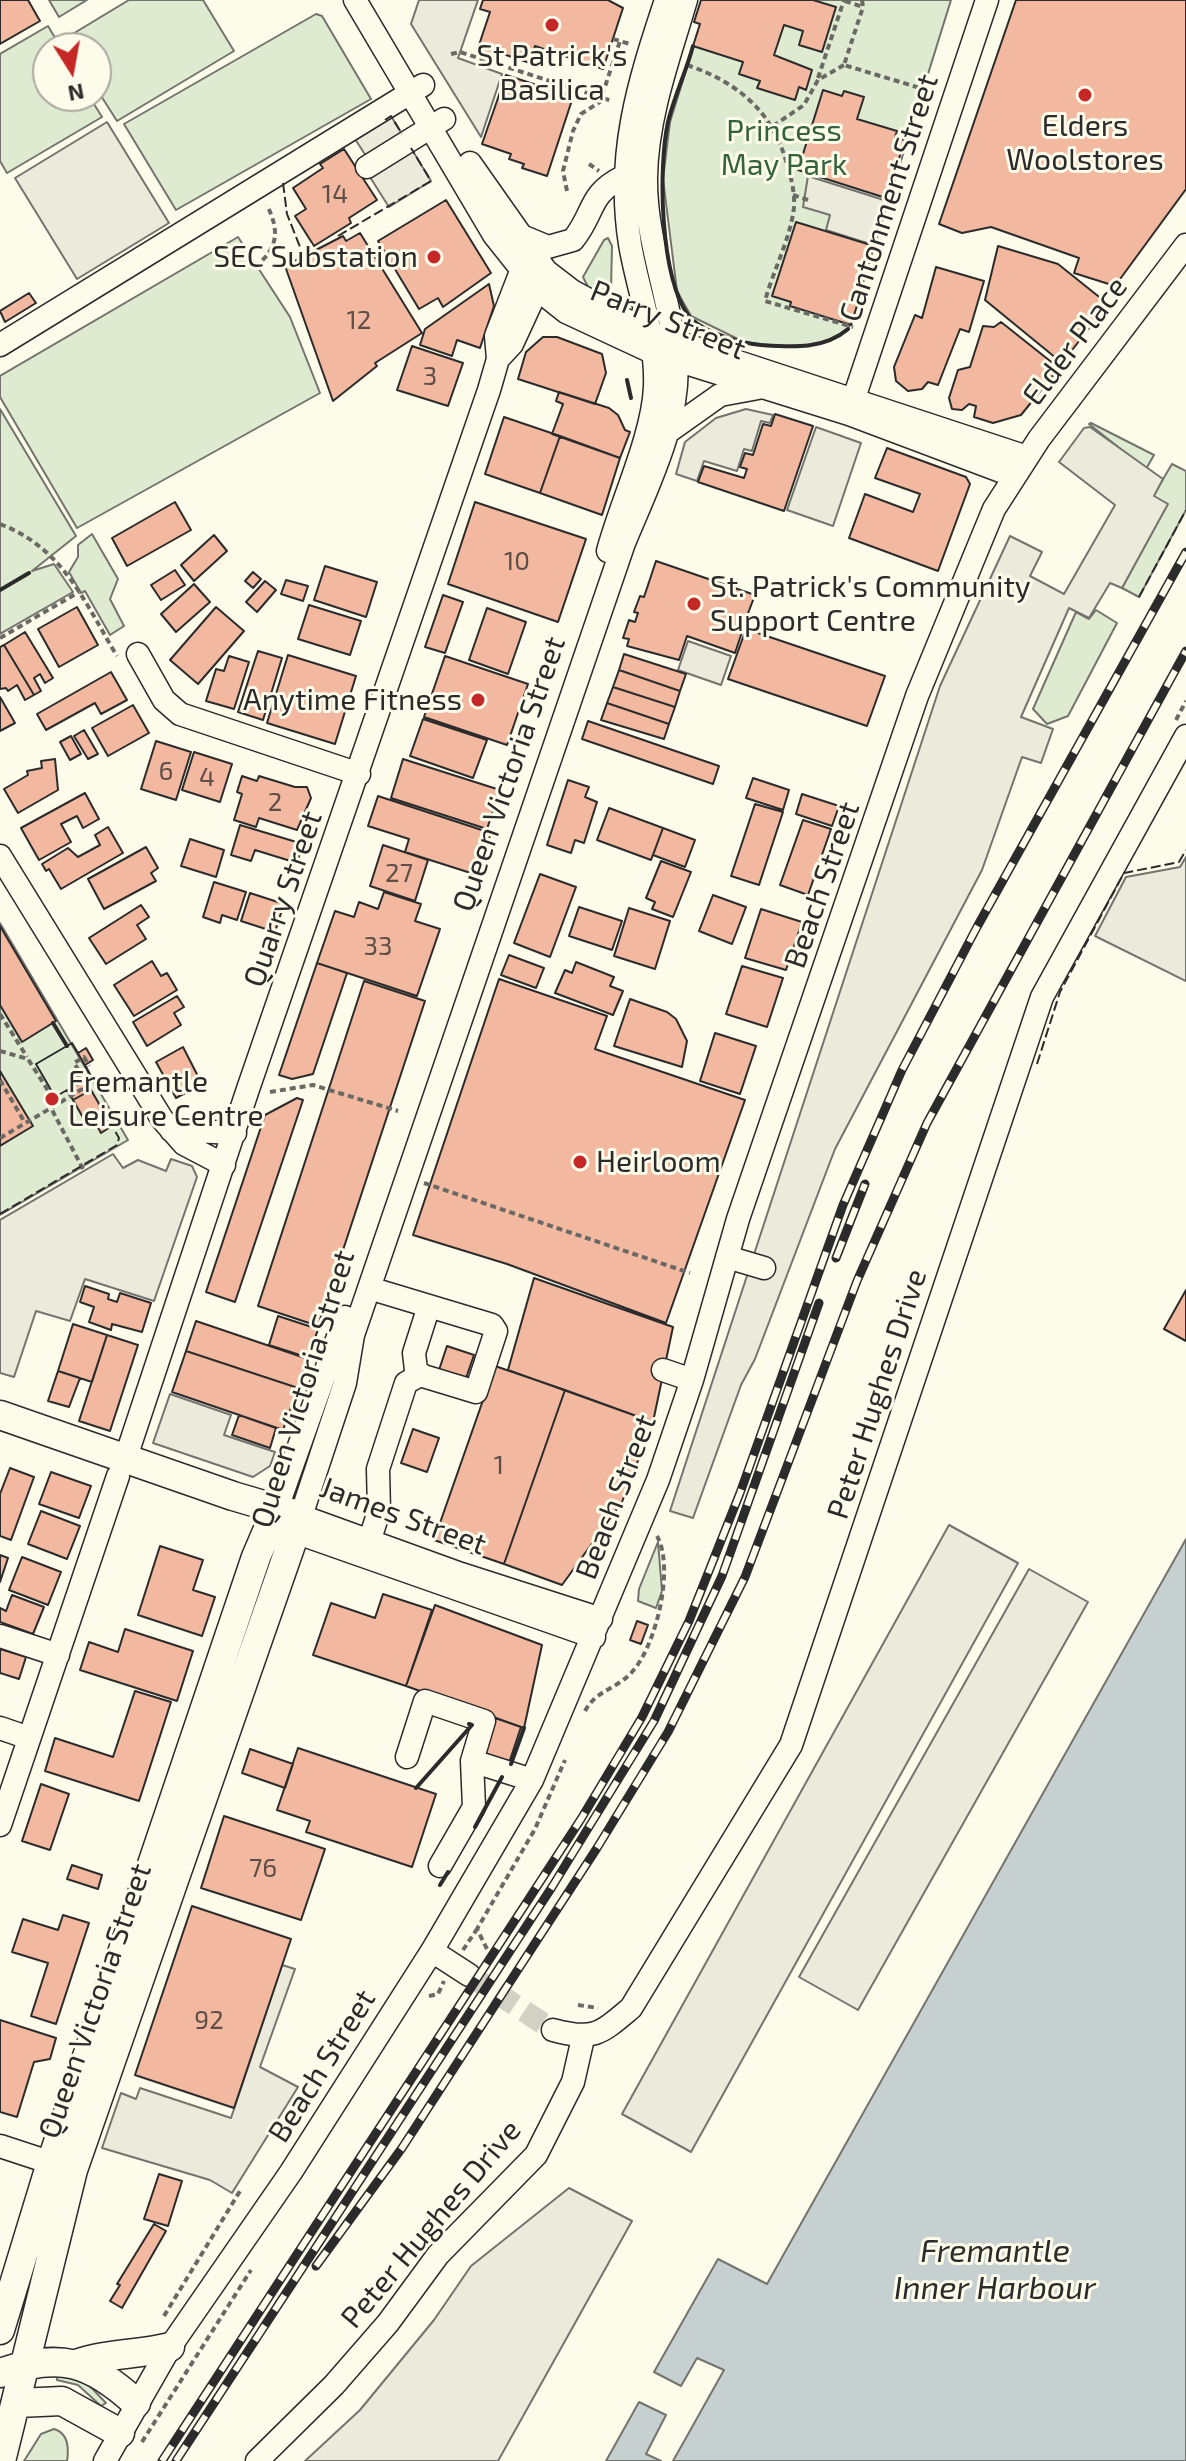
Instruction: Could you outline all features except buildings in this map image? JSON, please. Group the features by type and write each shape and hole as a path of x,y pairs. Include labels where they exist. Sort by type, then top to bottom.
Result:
{"main road":[{"name":"James Street","path":"0,1415 122,1468"},
{"name":"James Street","path":"0,1435 122,1468 286,1520"},
{"name":"Queen Victoria Street","path":"0,2330 62,2166 256,1557 286,1520"},
{"name":"Queen Victoria Street","path":"1,2461 28,2363 62,2166"},
{"path":"76,2364 101,2355 144,2354 164,2338"},
{"path":"0,2373 28,2363 52,2361 76,2364 95,2370 136,2403"},
{"path":"18,2403 62,2401 129,2440"}],"street":[{"name":"Parry Street","path":"355,0 418,88"},
{"name":"Parry Street","path":"373,0 494,235 522,251"},
{"name":"Queen Victoria Street","path":"286,1520 602,573 651,415 652,343 630,244 623,177 638,81 666,0"},
{"name":"Queen Victoria Street","path":"286,1520 345,1383 353,1335 624,543 665,434 676,390 675,350 647,214 646,177 649,134 686,0"},
{"name":"Cantonment Street","path":"852,407 987,0"},
{"path":"0,345 418,88"},
{"name":"Parry Street","path":"438,123 485,188 542,280 572,291 652,343 852,407 1027,457"},
{"path":"367,167 438,123"},
{"path":"522,251 573,240 595,196 605,185 623,177"},
{"name":"Quarry Street","path":"0,1825 498,359 496,336 522,251"},
{"name":"Elder Place","path":"1014,476 1183,255"},
{"name":"Quarry Street","path":"498,359 512,344 542,280"},
{"name":"Parry Street","path":"675,350 760,388 852,407 1014,476"},
{"path":"665,434 720,395 760,388"},
{"name":"Beach Street","path":"105,2461 129,2440 136,2403 164,2338 291,2172 432,1951 532,1780 658,1480 692,1380 727,1257 917,696 994,509 1014,476"},
{"path":"129,657 164,700 180,714 359,774"},
{"name":"Peter Hughes Drive","path":"257,2461 334,2385 388,2323 438,2255 536,2155 573,2082 583,2038 603,2032 631,2008 791,1745 1042,997 1186,736"},
{"path":"0,856 171,1130 184,1144 224,1165"},
{"path":"171,1130 235,1133"},
{"path":"727,1257 764,1268"},
{"path":"369,1288 492,1325 496,1334 476,1392 414,1380"},
{"path":"370,1539 379,1511 378,1469 414,1380 414,1353 429,1306"},
{"path":"663,1370 692,1380"},
{"name":"James Street","path":"286,1520 370,1539 597,1628"},
{"name":"James Street","path":"286,1520 597,1628"},
{"path":"0,1636 58,1655"},
{"path":"407,1757 425,1701 484,1721 472,1761 474,1807 440,1866"},
{"path":"0,1728 29,1738"},
{"path":"472,1761 532,1780"},
{"path":"432,1951 469,1975"},
{"path":"553,2030 583,2038"},
{"path":"0,2146 62,2166"}],"path":[{"path":"773,126 804,105 818,80 843,0 863,7"},
{"path":"818,80 844,65 863,7 862,0"},
{"path":"613,39 632,45"},
{"path":"567,191 563,171 573,131 581,114 601,98 620,41"},
{"path":"451,54 460,52 612,101"},
{"path":"682,62 715,74 744,93 773,126 784,154 794,208 765,301 853,327"},
{"path":"844,65 930,91"},
{"path":"255,267 271,253 275,236 272,215 258,189"},
{"path":"793,195 808,200"},
{"path":"0,524 36,540 61,564 129,657"},
{"path":"0,638 79,592"},
{"path":"0,1014 57,1104"},
{"path":"0,1051 28,1059"},
{"path":"0,1138 82,1089 75,1078 81,1074 74,1063 84,1057 89,1066"},
{"path":"0,1080 25,1123"},
{"path":"270,1092 313,1085 398,1111"},
{"path":"51,1108 83,1169"},
{"path":"424,1183 690,1273"},
{"path":"583,1716 594,1696 632,1673 647,1642 666,1594 659,1538 655,1535"},
{"path":"487,1949 477,1929 535,1829 569,1748"},
{"path":"164,2338 180,2285 240,2191"},
{"path":"129,2440 171,2397"}],"green space":[{"path":"49,0 87,0 59,17"},
{"path":"129,0 203,0 234,51 117,121 111,112 112,32 76,32"},
{"name":"Princess May Park","path":"708,0 951,0 850,325 847,331 822,343 792,347 746,343 691,316 677,291 663,179 670,122"},
{"path":"316,14 322,16 371,99 176,210 124,124"},
{"path":"48,26 52,32 38,32"},
{"path":"32,35 32,112 99,112 102,117 7,173 0,161 0,54"},
{"path":"238,237 290,317 320,393 77,528 0,397 0,376"},
{"path":"608,238 612,246 611,289 609,296 602,299 590,291 583,277"},
{"path":"0,409 76,536 32,571 54,564 73,592 0,634"},
{"path":"1089,424 1154,455 1146,469"},
{"path":"1172,464 1186,471 1186,510 1139,597 1122,588 1167,505 1153,496"},
{"path":"92,534 118,579 110,599 124,626 110,635 85,591 81,593 69,572 78,557 78,545"},
{"path":"1096,610 1117,623 1068,716 1047,724 1033,709 1076,612 1089,619"},
{"name":"Fremantle Leisure Centre","path":"0,923 128,1140 0,1215"},
{"path":"658,1542 662,1591 656,1608 638,1601 639,1589"},
{"path":"57,2375 85,2381 106,2403 101,2406 78,2385 57,2380"},
{"path":"54,2429 62,2434 66,2442 67,2461 24,2461 41,2434"}],"shaded area":[{"path":"419,0 478,0 458,58 502,74 481,137 411,24"},
{"path":"391,116 402,134 366,156 355,139"},
{"path":"107,122 169,223 77,279 15,178"},
{"path":"411,148 431,181 389,207 368,174"},
{"path":"808,176 887,201 873,245 826,230 830,215 803,207"},
{"path":"746,409 773,415 770,423 761,421 752,451 744,449 737,471 704,461 697,481 676,474 685,442 716,418"},
{"path":"816,427 861,443 833,526 787,510"},
{"path":"1090,427 1163,479 1154,496 1168,504 1122,588 1110,583 1089,618 1069,608 1021,717 1053,729 1041,763 1022,757 982,870 835,1149 755,1359 741,1385 693,1518 670,1511 940,686 1010,536 1042,552 1030,576 1064,594 1115,505 1059,462 1084,428"},
{"path":"688,641 731,656 721,685 678,670"},
{"path":"1186,857 1186,981 1095,936 1126,877 1180,867"},
{"path":"113,1154 123,1168 138,1160 166,1171 171,1159 192,1166 197,1177 154,1301 85,1279 70,1321 36,1311 14,1377 0,1373 0,1220"},
{"path":"170,1394 231,1415 224,1435 275,1452 270,1466 253,1477 153,1443"},
{"path":"949,1525 1018,1563 691,2152 622,2114"},
{"path":"1029,1569 1088,1602 858,2010 799,1977"},
{"path":"282,1965 295,1969 260,2067 298,2087 232,2193 210,2180 102,2148 121,2093 136,2099 140,2088 231,2118"},
{"path":"569,2188 632,2221 498,2461 305,2461 360,2410 434,2320 471,2266"}],"water":[{"name":"Fremantle Inner Harbour","path":"1186,1539 1186,2461 673,2461 724,2370 697,2358 681,2386 654,2372 718,2259 767,2284"},
{"path":"639,2402 666,2415 646,2454 661,2461 606,2461"}],"tunnel":[{"path":"469,1975 553,2030"}],"railway":[{"path":"162,2461 581,1819 642,1717 689,1621 740,1493 843,1205 902,1070 977,927 1186,552"},
{"path":"316,2266 402,2148 597,1848 668,1732 745,1577 857,1281 927,1123 1186,651"},
{"path":"836,1258 865,1184"},
{"path":"176,2461 552,1887 654,1721 722,1576 819,1303"}],"fence":[{"path":"385,120 391,116 402,134"},
{"path":"338,236 431,181 411,148"},
{"path":"283,183 287,214 304,257"},
{"path":"1139,597 1186,510"},
{"path":"1037,1064 1060,992 1124,873 1179,862 1186,850"},
{"path":"0,1214 117,1145 119,1138 112,1126"}],"wall":[{"path":"693,46 668,122 663,166 667,249 672,275 688,315 711,331 761,345 818,344 848,329"},
{"path":"627,380 631,398"},
{"path":"0,590 29,573"},
{"path":"53,1023 67,1046"},
{"path":"416,1788 472,1725 469,1724"},
{"path":"511,1764 524,1728"},
{"path":"475,1827 502,1777"},
{"path":"440,1885 448,1872"}],"place":[{"name":"St Patrick's Basilica","path":"552,25"},
{"name":"Elders Woolstores","path":"1085,95"},
{"name":"SEC Substation","path":"434,257"},
{"name":"St. Patrick's Community Support Centre","path":"694,604"},
{"name":"Anytime Fitness","path":"478,700"},
{"name":"Fremantle Leisure Centre","path":"52,1099"},
{"name":"Heirloom","path":"580,1162"}]}
